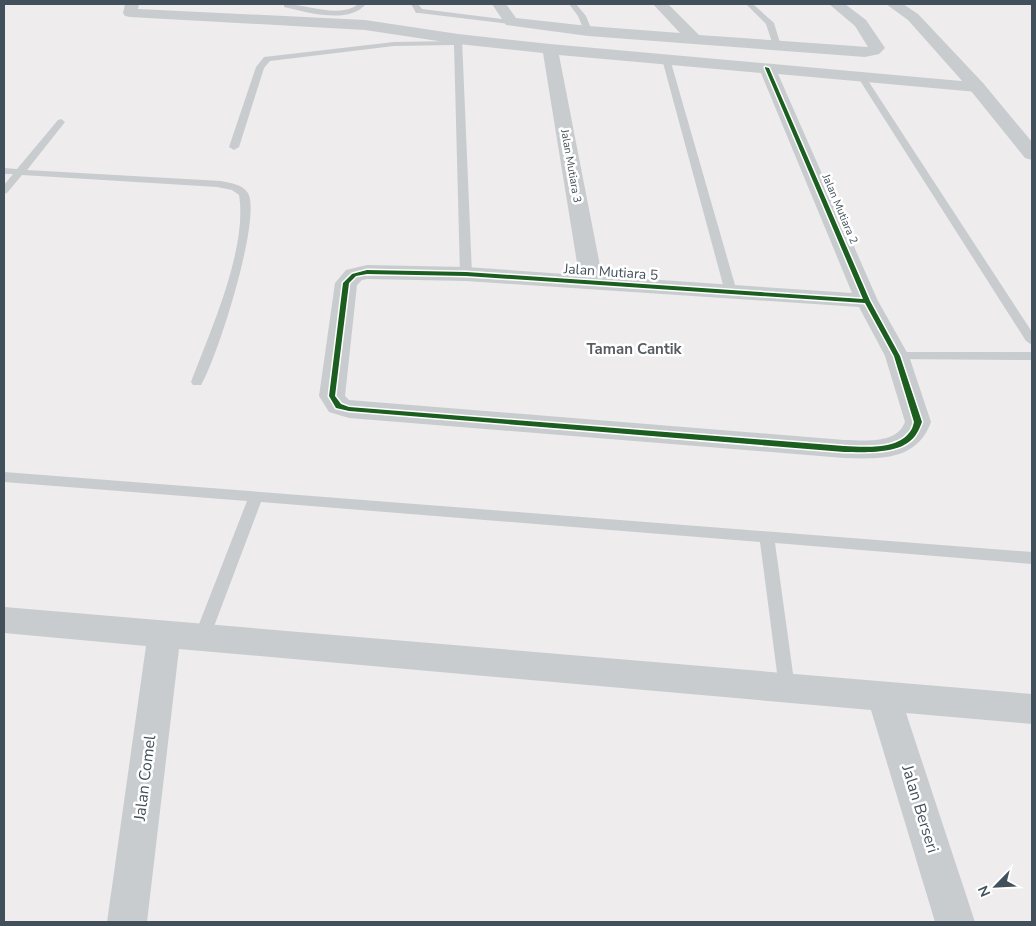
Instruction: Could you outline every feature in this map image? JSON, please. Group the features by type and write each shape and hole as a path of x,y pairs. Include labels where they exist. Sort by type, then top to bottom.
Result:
{"street":[{"path":"132,4 130,13 365,25 458,41 976,86"},
{"path":"209,4 262,7 288,4"},
{"path":"499,4 511,22 588,31 865,52 873,51 877,48 861,23 836,4"},
{"path":"660,4 695,40"},
{"path":"892,4 913,17 976,86 1032,154"},
{"name":"Jalan Mutiara 3","path":"550,48 592,283"},
{"name":"Jalan Mutiara 2","path":"354,275 346,283 344,292 332,396 338,406 349,409 844,449 870,449 892,446 911,436 918,422 897,356 867,301 767,68"},
{"name":"Jalan Mutiara 5","path":"354,275 378,272 466,274 867,301"},
{"path":"4,620 1032,709"},
{"name":"Jalan Comel","path":"127,922 164,634"},
{"name":"Jalan Berseri","path":"884,696 955,922"}],"lane":[{"path":"288,4 305,10 342,12 353,11 362,4"},
{"path":"415,4 419,12 511,22"},
{"path":"572,4 582,16 588,31"},
{"path":"749,4 770,23 778,46"},
{"path":"234,147 260,67 268,59 294,54 394,44 458,41 466,274"},
{"path":"666,59 732,292"},
{"path":"861,76 1032,341"},
{"path":"4,192 61,122"},
{"path":"4,171 230,185 240,190 244,196 246,207 242,244 221,320 196,382"},
{"path":"897,356 1032,356"},
{"path":"4,477 1032,558"},
{"path":"202,637 256,497"},
{"path":"767,537 787,688"}],"cycle path":[{"path":"767,68 867,301 897,356 918,422 910,437 903,442 888,447 844,449 349,409 338,406 332,396 346,283 354,275 367,272 466,274 867,301"}],"district":[{"name":"Taman Cantik","path":"634,349"}]}
